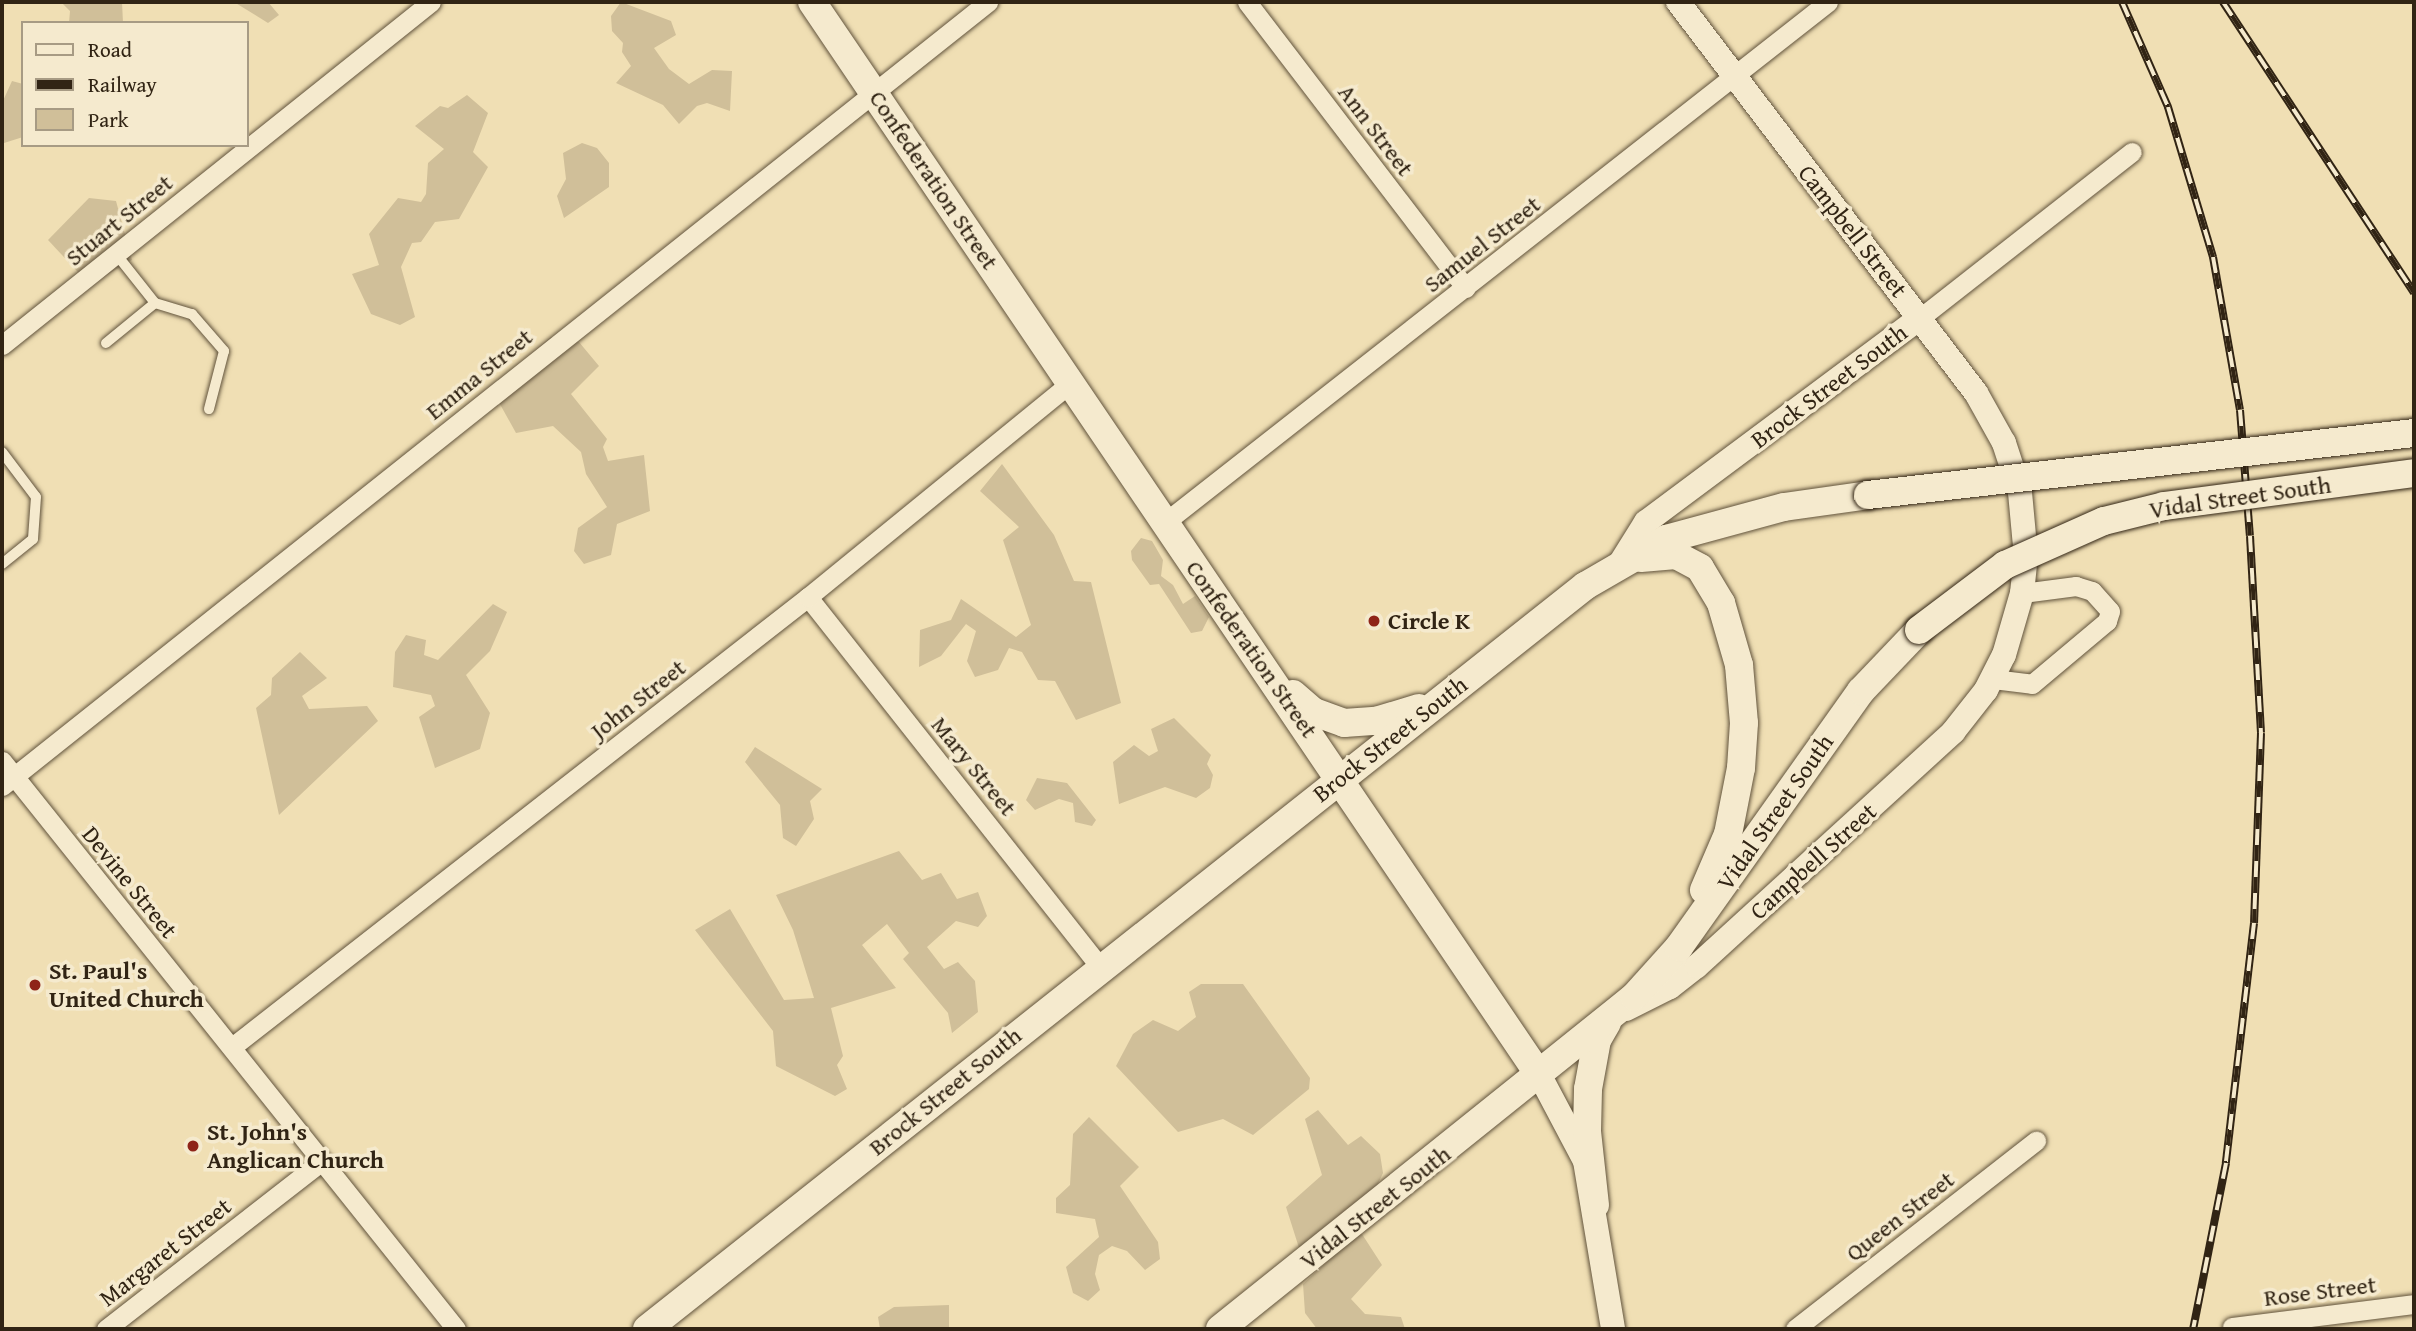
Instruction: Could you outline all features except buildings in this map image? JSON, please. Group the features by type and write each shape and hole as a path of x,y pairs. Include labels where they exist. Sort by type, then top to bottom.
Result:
{"main road":[{"name":"Confederation Street","path":"812,2 875,90 1069,384 1341,777 1540,1076"},
{"name":"Vidal Street South","path":"1621,562 1666,539 1784,507 1868,495 2414,433"},
{"name":"Vidal Street South","path":"1220,1329 1540,1076 1611,1017 1659,971 1861,691 1919,629 2005,565 2104,521 2164,506 2414,473"},
{"path":"1621,562 1676,555 1700,568 1727,620 1744,702 1744,745 1728,834 1711,877 1659,971"},
{"name":"Brock Street South","path":"647,1329 1341,777 1621,562"},
{"path":"1265,668 1314,712 1344,723 1393,717 1439,701"},
{"path":"1595,1205 1587,1131 1588,1088 1597,1040 1611,1017"}],"street":[{"name":"Stuart Street","path":"2,345 431,2"},
{"name":"Emma Street","path":"6,774 988,2"},
{"name":"Ann Street","path":"1247,2 1466,288"},
{"name":"Campbell Street","path":"1611,1017 1670,987 1697,966 1938,747 1976,705 1993,679 2011,636 2022,593 2026,540 2020,492 2004,443 1962,372 1678,2"},
{"name":"Samuel Street","path":"1164,523 1828,2"},
{"name":"Brock Street South","path":"1621,562 1646,522 1920,318 2132,152"},
{"path":"1875,352 1912,342 1962,372"},
{"name":"John Street","path":"232,1048 808,597 1069,384"},
{"path":"1993,679 2032,684 2107,621 2110,611 2092,591 2076,586 2022,593"},
{"name":"Mary Street","path":"808,597 1100,967"},
{"name":"Devine Street","path":"6,774 232,1048 456,1329"},
{"name":"Confederation Street","path":"1540,1076 1578,1143 1595,1205 1614,1329"},
{"name":"Queen Street","path":"1795,1329 2036,1141"},
{"name":"Margaret Street","path":"106,1329 322,1161"},
{"name":"Rose Street","path":"2232,1327 2414,1304"}],"lane":[{"path":"116,254 155,303 192,314 224,351 209,409"},
{"path":"106,343 155,303"},
{"path":"2,453 36,496 33,539 2,564"}],"green space":[{"path":"61,2 122,2 123,21 69,21 70,11"},
{"path":"234,2 268,2 279,15 268,23"},
{"path":"621,2 671,21 676,35 654,48 669,69 689,84 712,70 732,71 730,111 707,103 697,106 679,124 663,105 616,83 631,66 622,52 623,43 612,31 611,16"},
{"path":"12,81 21,83 21,138 4,143 2,103"},
{"path":"467,95 488,113 473,152 488,167 459,219 435,222 421,242 412,243 401,267 415,317 400,325 371,314 352,274 379,265 369,234 398,198 421,202 426,194 428,163 444,149 415,126 440,106 448,108"},
{"path":"582,143 597,148 609,163 609,187 564,218 557,196 566,179 563,153"},
{"path":"89,198 116,201 132,260 90,285 48,240"},
{"path":"551,337 579,342 599,366 571,394 607,439 603,447 608,461 644,455 650,511 617,524 611,555 584,564 574,551 578,528 607,507 586,474 581,452 553,426 516,433 491,388"},
{"path":"1002,464 1054,535 1074,581 1091,582 1121,703 1076,720 1055,681 1038,680 1022,652 1009,648 998,670 975,677 967,661 976,631 966,624 941,656 919,667 920,630 951,620 961,599 1016,637 1031,625 1003,540 1019,527 980,491"},
{"path":"1141,538 1152,541 1163,560 1161,576 1173,585 1183,604 1195,596 1209,617 1202,631 1191,633 1159,584 1150,585 1132,560 1131,551"},
{"path":"493,604 507,612 490,651 466,675 490,713 480,749 435,768 419,717 435,706 431,695 393,687 395,652 406,635 426,640 424,655 438,660"},
{"path":"300,652 327,678 302,696 309,709 367,706 378,721 279,815 256,708 271,695 272,678"},
{"path":"1174,718 1211,755 1207,764 1213,775 1210,788 1196,798 1165,787 1119,804 1113,762 1134,745 1149,756 1158,751 1151,729"},
{"path":"755,747 822,789 810,801 814,819 796,846 783,838 780,805 745,762"},
{"path":"1037,778 1067,783 1096,820 1092,826 1075,822 1073,803 1059,799 1035,810 1026,800"},
{"path":"899,851 922,880 941,873 957,899 978,892 987,916 978,927 956,921 927,947 944,969 958,962 975,981 978,1012 952,1033 948,1013 903,959 909,953 887,924 862,945 896,988 831,1008 843,1056 837,1065 847,1089 835,1096 776,1066 773,1031 695,930 730,909 784,1000 814,998 793,930 776,895"},
{"path":"1201,984 1243,984 1310,1078 1309,1089 1253,1135 1223,1119 1178,1132 1116,1066 1133,1034 1153,1020 1178,1031 1196,1017 1189,992"},
{"path":"1318,1110 1348,1145 1361,1136 1380,1154 1383,1173 1374,1192 1300,1251 1286,1207 1322,1175 1305,1119"},
{"path":"1089,1117 1139,1167 1120,1186 1158,1242 1160,1259 1145,1270 1127,1251 1112,1246 1099,1255 1095,1274 1100,1290 1088,1301 1073,1293 1066,1267 1099,1237 1095,1219 1056,1213 1056,1198 1070,1185 1073,1134"},
{"path":"1360,1231 1382,1265 1351,1299 1365,1314 1401,1317 1405,1329 1317,1329 1305,1313 1303,1284"},
{"path":"949,1305 949,1329 880,1329 878,1317 894,1307"}],"railway":[{"path":"2122,2 2168,107 2213,257 2240,410 2261,733 2254,923 2226,1163 2193,1329"},
{"path":"2223,2 2414,293"}],"place":[{"name":"Circle K","path":"1374,621"},
{"name":"St. Paul's United Church","path":"35,985"},
{"name":"St. John's Anglican Church","path":"193,1146"}]}
